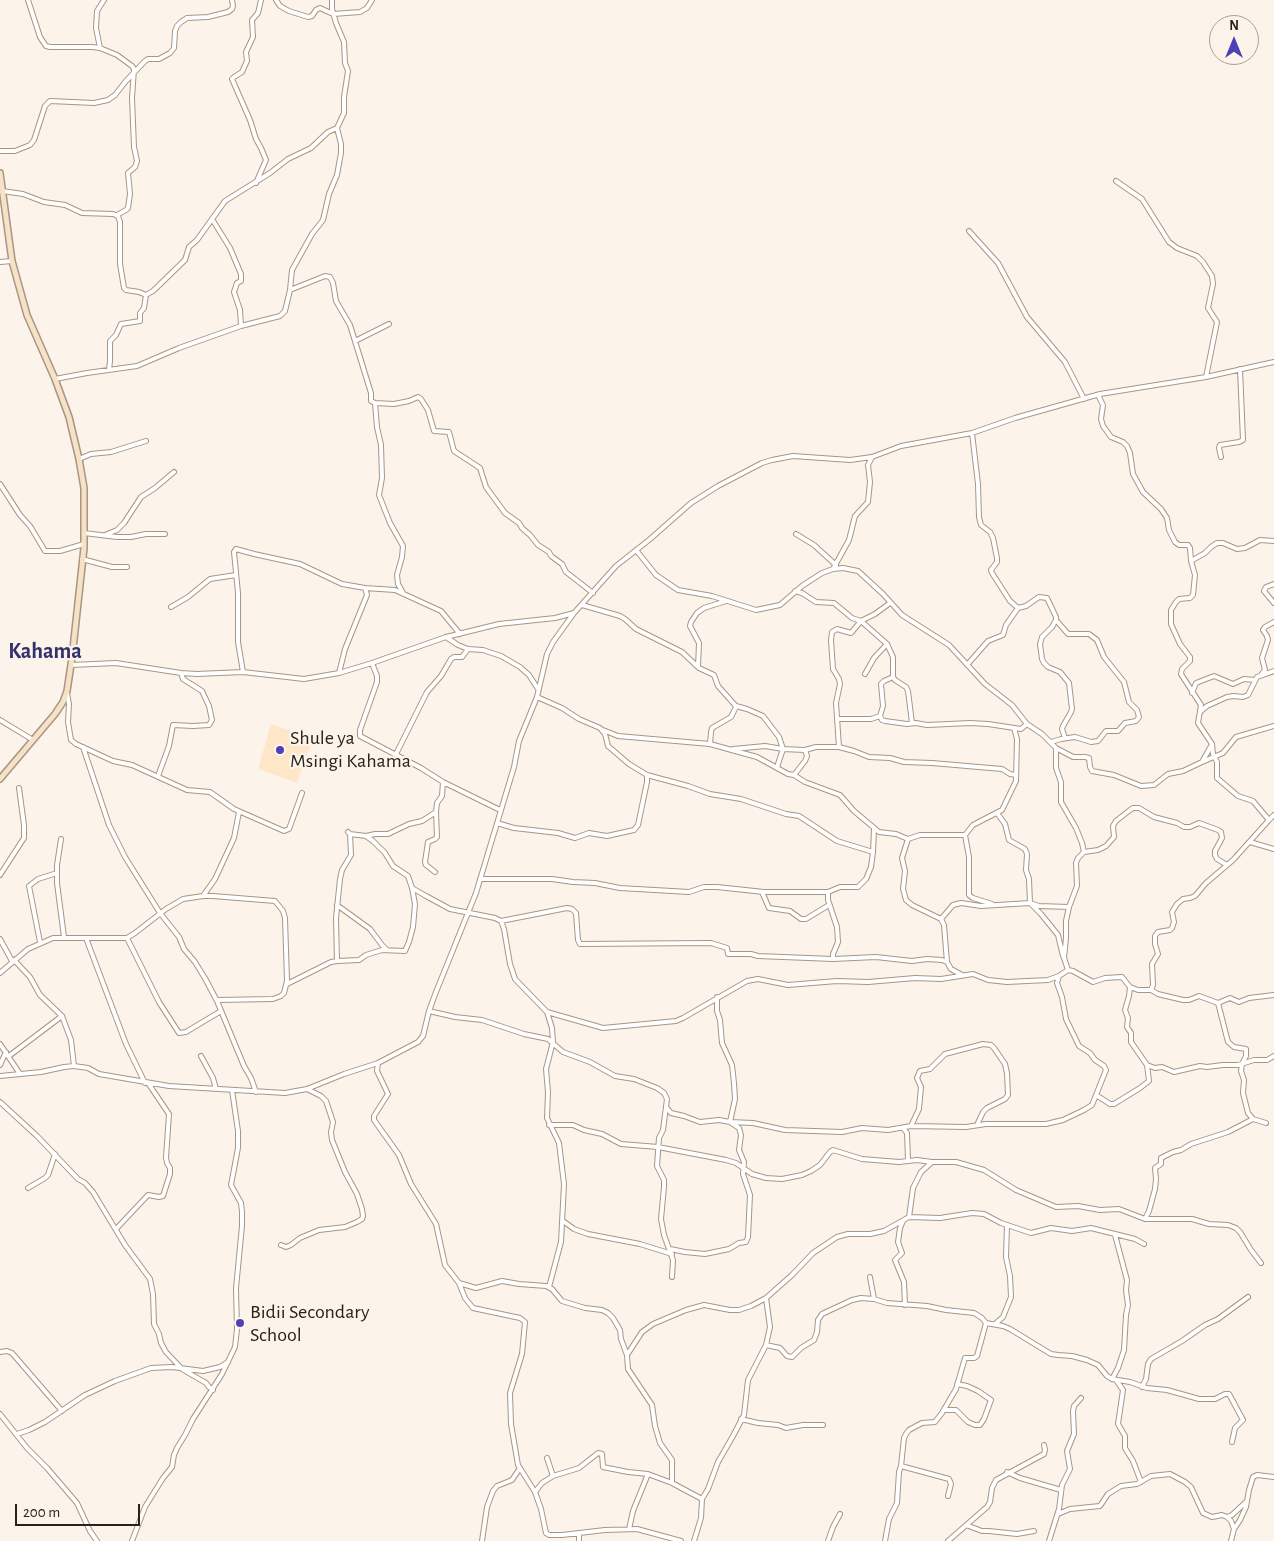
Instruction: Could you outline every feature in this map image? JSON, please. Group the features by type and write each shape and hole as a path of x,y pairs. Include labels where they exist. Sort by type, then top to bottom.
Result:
{"main road":[{"path":"0,173 12,262 28,315 69,417 84,488 84,544 67,691 63,702 55,714 0,779"}],"street":[{"path":"2,191 23,194 44,202 65,205 82,212 117,215 128,208 130,194 128,173 135,167 137,161 134,147 132,98 134,72 132,66 116,55 92,46 46,46 40,37 28,0"},
{"path":"100,48 96,28 96,11 104,0"},
{"path":"0,151 15,150 30,145 34,140 45,106 50,101 94,103 108,100 115,95 134,72 148,59 159,59 170,53 174,48 175,31 180,22 187,18 208,18 228,12 233,6 232,0"},
{"path":"256,183 266,160 232,79 242,72 247,61 246,51 253,37 252,20 258,13 261,0"},
{"path":"276,0 280,6 304,16 312,16 320,8 334,14 360,12 367,8 372,0"},
{"path":"55,379 136,366 179,348 241,326 281,315 286,309 291,272 312,234 323,220 329,194 337,176 342,148 337,128 344,113 344,97 348,71 345,63 344,42 336,23 332,0"},
{"path":"146,295 153,291 185,260 189,247 197,240 227,199 256,183 285,160 311,148 328,132 337,128"},
{"path":"1116,181 1142,199 1170,242 1177,248 1197,256 1212,276 1214,284 1208,308 1217,322 1206,377"},
{"path":"117,215 120,218 120,264 124,288 146,295"},
{"path":"212,219 233,254 241,274 241,281 237,283 234,292 240,308 241,326"},
{"path":"969,231 998,263 1027,317 1065,362 1084,400"},
{"path":"0,262 12,262"},
{"path":"290,290 325,276 330,277 336,301 348,320 355,341 371,392 371,402 394,404 418,397 422,399 428,410 434,432 449,432 454,451 480,468 486,487 505,513 518,522 538,545 562,564 566,572 593,593"},
{"path":"109,370 110,341 116,335 121,324 140,322 140,313 144,308 146,295"},
{"path":"355,341 389,324"},
{"path":"0,1076 74,1066 88,1068 99,1074 168,1086 285,1093 306,1089 344,1074 378,1064 418,1042 423,1036 430,1011 469,913 497,824 520,741 537,697 549,648 574,613 612,569 691,503 718,486 762,463 778,458 793,456 850,460 872,457 901,446 972,433 1015,418 1098,395 1206,377 1274,362"},
{"path":"1220,457 1220,446 1243,440 1240,369"},
{"path":"1098,395 1103,404 1101,419 1103,426 1111,437 1127,446 1133,474 1143,492 1161,509 1167,518 1169,530 1175,542 1179,545 1186,544 1189,546 1191,561 1196,575 1193,596 1176,602 1171,610 1172,627 1190,657 1190,661 1180,672 1182,678 1201,705 1198,723 1212,744 1212,752 1217,762 1217,777 1238,796 1253,802 1268,820"},
{"path":"375,403 376,427 381,445 382,478 379,494 390,523 403,546 397,575 398,584 403,593"},
{"path":"972,433 978,484 979,517 981,525 990,532 996,550 997,560 991,572 1010,601 1018,608"},
{"path":"79,459 91,454 111,452 146,441"},
{"path":"833,569 850,540 855,516 868,502 870,482 868,465 872,457"},
{"path":"105,535 117,530 124,523 141,497 174,472"},
{"path":"0,484 45,551 60,551 84,544"},
{"path":"84,533 131,537 146,534 165,534"},
{"path":"796,534 814,545 836,565"},
{"path":"1191,561 1218,543 1223,543 1237,549 1246,548 1260,540 1274,541"},
{"path":"242,672 238,642 238,593 234,552 238,548 254,554 300,564 340,583 365,588 391,589 403,593 441,611 460,634"},
{"path":"636,550 656,575 678,590 726,600 753,610 760,610 780,604 817,576 833,569 858,571 906,618 949,645 990,689 1012,705 1027,724 1042,734 1056,748 1070,756 1090,758 1092,771 1114,775 1138,786 1154,785 1168,774 1183,771 1226,750 1236,737 1274,726"},
{"path":"82,559 112,567 127,567"},
{"path":"170,607 188,597 210,579 236,575"},
{"path":"1274,584 1264,591 1274,603"},
{"path":"339,673 345,648 367,595 365,588"},
{"path":"795,592 802,593 816,602 834,603 852,618 861,621 887,644 893,657 893,677 908,690 912,723"},
{"path":"967,665 988,641 1003,635 1006,625 1018,608 1026,606 1040,597 1047,598 1056,620 1068,634 1089,634 1097,640 1102,655 1124,682 1129,702 1137,710 1139,717 1136,721 1125,723 1118,731 1106,731 1098,741 1091,742 1077,737 1050,742"},
{"path":"698,667 699,643 690,626 691,622 697,613 704,608 726,600"},
{"path":"839,747 836,698 840,679 832,669 832,634 834,630 839,629 848,633 852,632 861,621 890,603"},
{"path":"582,604 620,616 636,629 683,653 698,667 714,675 718,686 736,706 747,708 766,718 770,727 779,737 783,749 778,767"},
{"path":"71,665 116,663 181,673 242,672 304,679 339,673 372,664 446,637 499,624 555,618 574,613"},
{"path":"1056,620 1042,637 1040,644 1043,662 1048,667 1060,672 1069,683 1072,709 1062,726 1064,738"},
{"path":"1200,712 1227,697 1243,697 1248,695 1255,680 1265,670 1262,658 1268,640 1263,630 1274,622"},
{"path":"446,637 458,645 468,649 483,650 520,667 529,675 538,689"},
{"path":"866,674 874,658 887,644"},
{"path":"396,754 427,692 441,676 451,659 462,657 468,649"},
{"path":"372,664 377,676 377,682 359,734 443,782 500,810"},
{"path":"1261,675 1274,671"},
{"path":"158,776 169,746 173,725 193,726 209,725 211,723 210,706 202,691 183,679 181,673"},
{"path":"1192,693 1196,683 1214,676 1234,684 1244,679 1255,680"},
{"path":"837,718 871,719 880,716 884,706 880,684 893,677"},
{"path":"67,691 69,704 68,722 70,737 73,743 113,761 132,765 184,789 210,792 239,812 286,831 295,814 302,793"},
{"path":"537,697 562,708 579,720 618,736 710,744 757,757 805,782 840,795 874,829 881,833 896,834 908,839 920,835 965,835 974,825 1002,810 1015,784 1017,740 1014,728"},
{"path":"710,744 712,728 732,717 736,706"},
{"path":"880,716 884,720 927,725 970,722 1023,729 1027,724"},
{"path":"0,720 33,740"},
{"path":"603,730 608,746 629,764 647,775 710,794 741,800 781,813 799,816 838,841 873,852"},
{"path":"1202,762 1212,744"},
{"path":"728,749 765,746 806,750 816,747 839,747 869,757 890,758 904,762 1002,769 1016,775"},
{"path":"83,747 109,825 125,857 160,914 179,937 184,949 195,962 217,1000 220,1011 256,1092"},
{"path":"1056,748 1056,768 1060,782 1061,802 1076,828 1084,852"},
{"path":"794,775 805,761 807,756 806,750"},
{"path":"497,824 562,834 575,838 589,833 607,836 634,830 638,825 647,775"},
{"path":"435,872 425,862 428,842 437,837 436,812 437,803 442,796 443,782"},
{"path":"0,875 24,838 19,788"},
{"path":"1064,958 1066,921 1077,886 1076,863 1078,858 1084,852 1098,850 1106,846 1114,837 1113,826 1116,821 1130,810 1139,808 1154,816 1184,827 1190,827 1199,823 1218,830 1221,832 1222,838 1215,851 1215,856 1227,865"},
{"path":"203,896 215,879 234,838 239,812"},
{"path":"337,961 337,905 341,874 351,855 349,833 366,836 388,834 407,825 422,821 436,812"},
{"path":"997,813 1005,824 1009,840 1025,849 1030,903 1058,935 1068,970 1093,982 1105,978 1122,977 1130,987 1138,990 1151,990 1158,994 1183,1000 1189,1000 1198,996 1218,1003 1230,998 1239,1002 1249,998 1274,995"},
{"path":"1151,990 1153,985 1152,964 1158,956 1155,944 1156,934 1172,928 1174,922 1172,912 1178,903 1183,899 1194,896 1250,842 1274,815"},
{"path":"480,879 552,879 596,883 620,888 689,892 704,887 717,887 762,892 828,892 840,887 860,886 870,870 874,829"},
{"path":"965,835 969,857 969,895 976,900 997,906"},
{"path":"287,984 337,961 356,961 379,951 403,952 406,950 412,927 414,908 412,888 408,876 393,866 385,853 366,836"},
{"path":"908,839 902,858 905,873 903,888 906,900 912,906 941,919 944,925 947,962 951,969 962,975"},
{"path":"61,840 57,883 64,937"},
{"path":"1250,842 1274,849"},
{"path":"40,942 29,886 38,879 57,873"},
{"path":"412,888 450,909 495,918 501,922 515,979 547,1012 552,1028 553,1042 545,1073 548,1092 547,1118 561,1154 564,1184 561,1242 549,1287"},
{"path":"762,892 769,908 790,911 801,919 829,905"},
{"path":"828,892 829,905 837,927 838,942 833,959"},
{"path":"0,972 28,949 40,942 53,938 127,938 160,914 184,900 203,896 272,900 283,911 284,918 287,984 284,993 277,998 217,1000"},
{"path":"941,919 958,903 997,906 1030,903 1039,906 1069,907"},
{"path":"337,905 370,929 388,950"},
{"path":"501,922 515,917 570,908 576,913 580,944 711,943 727,948 729,954 833,959 876,957 912,961 924,959 942,960 947,962"},
{"path":"86,938 126,1044 147,1083 169,1114 166,1158 170,1174 163,1196 148,1196 116,1229"},
{"path":"127,938 159,1002 179,1033 186,1032 220,1011"},
{"path":"0,939 13,961 30,977 40,995 62,1016 71,1040 74,1066"},
{"path":"547,1012 598,1027 608,1028 679,1020 747,981 758,979 788,985 837,981 868,982 915,978 941,979 975,974 986,979 1005,982 1045,980 1059,976 1068,970"},
{"path":"666,1107 671,1114 697,1121 719,1120 753,1123 786,1130 842,1132 862,1128 888,1130 911,1126 966,1127 1052,1123 1087,1109 1092,1105 1106,1068 1096,1062 1090,1053 1079,1046 1066,1019 1062,996 1057,983 1059,976"},
{"path":"1096,1095 1112,1104 1148,1082 1150,1077 1148,1065 1131,1042 1131,1034 1127,1028 1128,1018 1125,1010 1130,987"},
{"path":"717,998 722,1043 732,1065 734,1083 735,1099 730,1122"},
{"path":"1218,1003 1228,1042 1234,1047 1246,1049 1246,1056 1241,1068 1244,1080 1243,1090 1249,1116 1266,1123"},
{"path":"430,1011 455,1017 482,1020 524,1034 548,1039 563,1052 590,1062 612,1075 630,1078 657,1088 666,1095 663,1130 659,1136 657,1170 664,1180 661,1219 664,1235 674,1264 672,1277"},
{"path":"0,1065 8,1054 62,1016"},
{"path":"0,1044 20,1074"},
{"path":"911,1126 919,1109 921,1087 917,1078 920,1071 930,1069 944,1054 983,1044 991,1045 1005,1064 1008,1073 1008,1095 1005,1099 985,1110 977,1125"},
{"path":"201,1056 213,1078 216,1089"},
{"path":"1148,1065 1174,1072 1200,1066 1238,1065 1254,1060 1266,1060 1274,1056"},
{"path":"378,1064 377,1071 388,1094 374,1116 374,1120 399,1155 411,1184 436,1224 445,1265 459,1283 465,1298 473,1308 520,1318 524,1322 522,1354 509,1398 511,1424 520,1468 535,1492 546,1533 549,1535 562,1535 637,1529 682,1541"},
{"path":"281,1244 286,1247 300,1238 319,1230 358,1222 363,1216 357,1194 343,1167 331,1136 333,1122 326,1101 322,1096 306,1089"},
{"path":"132,1541 145,1507 164,1476 172,1467 174,1454 193,1419 213,1390 236,1347 236,1288 242,1226 241,1203 231,1185 238,1148 238,1131 232,1090"},
{"path":"0,1102 38,1136 78,1179 93,1192 134,1259 150,1279 154,1294 154,1324 166,1352 182,1369 206,1383 213,1390"},
{"path":"1145,1219 1150,1211 1155,1189 1155,1168 1161,1164 1161,1158 1191,1144 1228,1132 1254,1119"},
{"path":"670,1249 705,1254 724,1250 747,1241 750,1197 743,1174 744,1162 739,1149 742,1141 739,1128 730,1122"},
{"path":"549,1126 573,1125 584,1130 602,1134 621,1144 658,1148 726,1160 736,1163 758,1177 766,1178 782,1179 802,1175 820,1165 833,1150 860,1159 951,1161 977,1167 1016,1190 1056,1207 1078,1206 1100,1210 1120,1209 1145,1219 1192,1219 1209,1224 1228,1225 1240,1232 1250,1250 1261,1263"},
{"path":"903,1128 907,1133 908,1160"},
{"path":"28,1188 48,1175 56,1154"},
{"path":"908,1217 915,1182 932,1162"},
{"path":"627,1355 642,1332 647,1328 681,1312 704,1305 730,1310 739,1310 751,1306 766,1298 824,1244 848,1234 870,1234 884,1231 908,1217 940,1218 972,1213 984,1214 1007,1225 1031,1233 1050,1228 1072,1231 1091,1228 1140,1241 1144,1244"},
{"path":"903,1220 898,1242 902,1253 895,1260 904,1282 905,1305"},
{"path":"563,1221 574,1229 588,1234 640,1244 672,1254"},
{"path":"995,1324 1003,1317 1010,1300 1010,1276 1005,1239 1007,1225"},
{"path":"1114,1380 1124,1350 1128,1305 1127,1280 1115,1234"},
{"path":"870,1277 874,1299"},
{"path":"459,1283 476,1288 502,1281 549,1287 567,1303 608,1313 620,1330 621,1340 627,1355 628,1368 652,1405 660,1443 672,1460 672,1483"},
{"path":"1142,1386 1146,1379 1148,1364 1151,1359 1205,1325 1218,1319 1248,1297"},
{"path":"694,1541 702,1518 702,1499 718,1462 741,1419 745,1409 748,1380 766,1345 770,1328 766,1298"},
{"path":"766,1345 780,1348 791,1358 801,1348 813,1341 817,1332 818,1320 825,1311 856,1299 874,1299 887,1303 974,1313 986,1323 1010,1329 1052,1354 1079,1357 1094,1363 1114,1380 1123,1390 1118,1424 1125,1436 1125,1448 1133,1460 1142,1482"},
{"path":"885,1541 889,1520 896,1506 899,1472 906,1434 909,1430 922,1423 934,1422 943,1410 957,1384 965,1358 974,1358 978,1354 986,1323"},
{"path":"0,1352 7,1350 12,1352 62,1411"},
{"path":"17,1434 42,1424 85,1395 115,1381 151,1368 166,1367 203,1371 220,1367 229,1362"},
{"path":"1114,1380 1167,1390 1199,1399 1215,1399 1229,1394 1243,1420 1236,1428 1232,1442"},
{"path":"943,1410 956,1410 968,1422 975,1425 980,1425 984,1419 991,1400 978,1391 957,1384"},
{"path":"1050,1541 1058,1514 1061,1490 1070,1469 1067,1451 1074,1434 1074,1406 1081,1398"},
{"path":"0,1414 77,1503 90,1531 97,1541"},
{"path":"741,1419 786,1428 804,1425 823,1425"},
{"path":"948,1541 987,1507 994,1483 998,1478 1044,1454 1044,1445"},
{"path":"535,1492 542,1483 553,1476 579,1468 598,1453 602,1454 603,1467 648,1474 672,1483 702,1499"},
{"path":"546,1458 553,1476"},
{"path":"901,1466 949,1480 951,1484 948,1496"},
{"path":"482,1541 487,1506 493,1491 497,1486 512,1480 520,1468"},
{"path":"1007,1472 1024,1480 1061,1490"},
{"path":"629,1529 633,1511 648,1474"},
{"path":"1058,1514 1070,1509 1100,1506 1108,1494 1121,1486 1137,1484 1151,1476 1164,1474 1174,1475 1191,1487 1203,1513 1212,1517 1222,1515 1227,1517 1234,1529"},
{"path":"1231,1541 1234,1529 1240,1520 1246,1502 1251,1481 1256,1475 1274,1477"},
{"path":"1227,1517 1232,1515 1246,1502"},
{"path":"828,1541 840,1514"},
{"path":"966,1525 989,1532 1017,1534 1034,1532"},
{"path":"579,1533 580,1541"}],"shaded area":[{"path":"271,724 313,738 297,783 258,769"}],"place":[{"name":"Shule ya Msingi Kahama","path":"280,750"},
{"name":"Bidii Secondary School","path":"240,1323"}],"district":[{"name":"Kahama","path":"45,651"}]}
